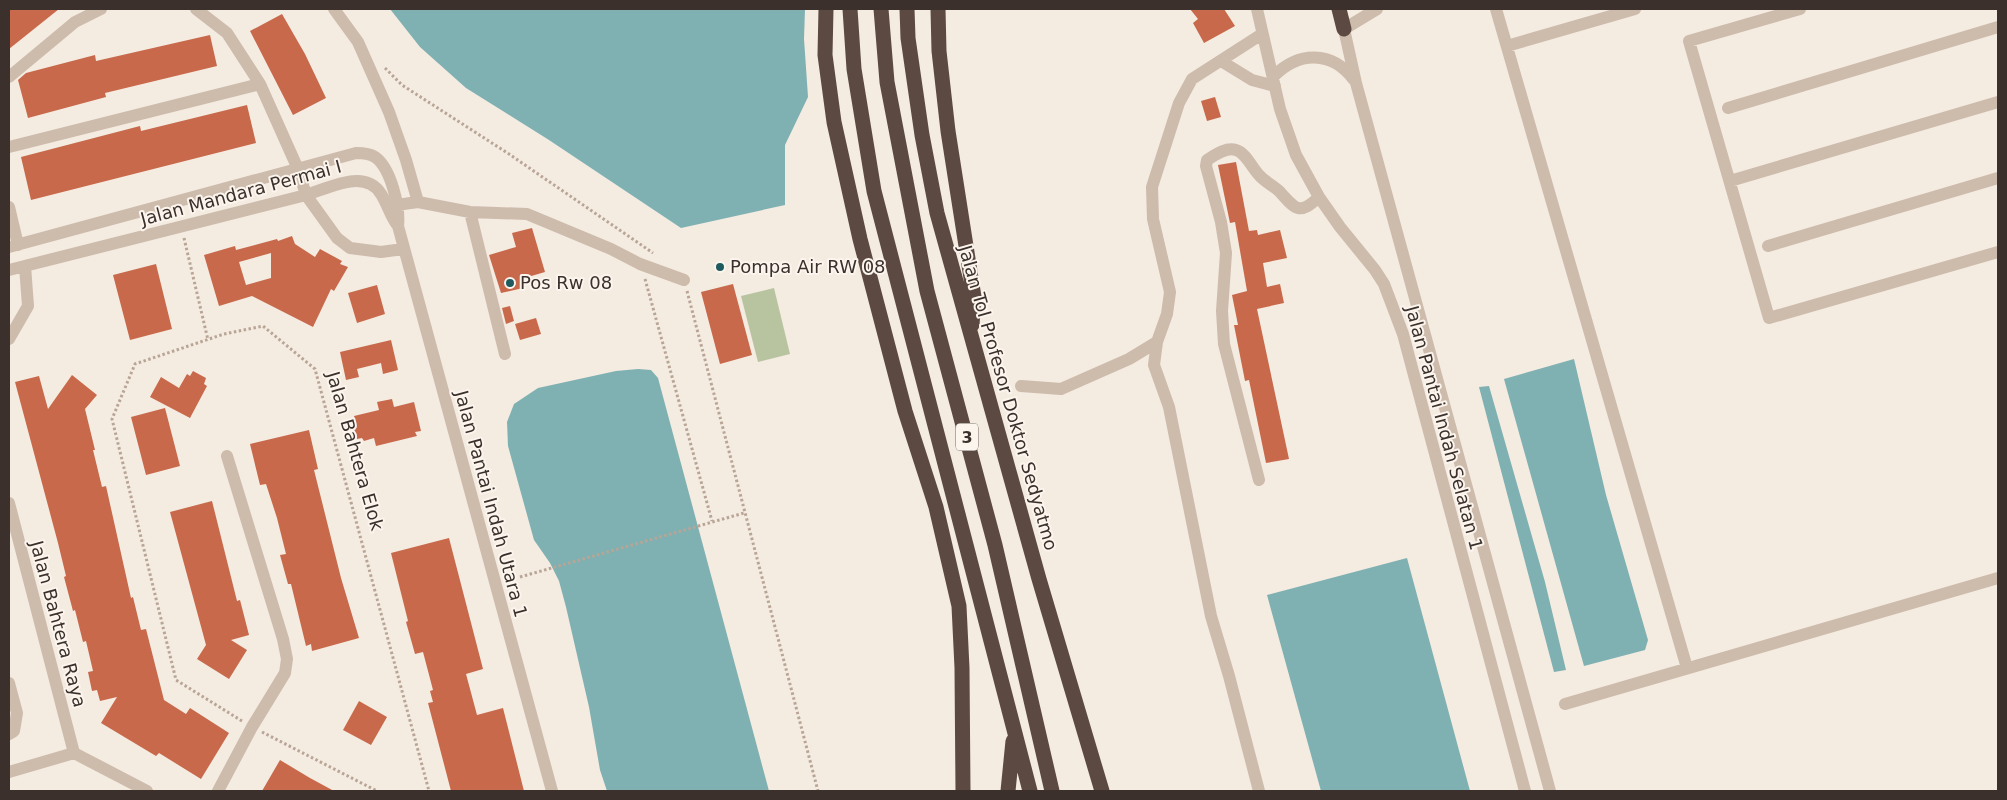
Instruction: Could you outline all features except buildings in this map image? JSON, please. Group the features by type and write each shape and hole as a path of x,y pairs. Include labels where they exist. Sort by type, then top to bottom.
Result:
{"highway":[{"path":"826,9 825,55 834,122 860,239 905,411 936,508 959,606 962,668 963,791"},
{"name":"3","path":"850,9 854,69 874,191 1030,791"},
{"name":"3","path":"881,9 887,82 927,291 995,545 1052,791"},
{"name":"Jalan Tol Profesor Doktor Sedyatmo","path":"907,9 908,38 922,134 937,213 1039,579 1102,791"},
{"path":"938,9 939,51 948,131 974,297 972,335"},
{"path":"1338,9 1344,29"},
{"name":"3","path":"1008,791 1014,732"}],"street":[{"path":"9,77 75,22 101,9"},
{"path":"196,9 227,33 260,84 298,168 306,195 337,238 350,248 381,252 403,249"},
{"path":"334,9 358,42 389,112 418,202"},
{"path":"1221,61 1252,80 1274,81 1257,9"},
{"path":"1344,29 1377,9"},
{"path":"1496,9 1687,668"},
{"path":"1507,46 1635,9"},
{"path":"1800,9 1689,41 1769,318 1998,252"},
{"path":"1728,108 1998,26"},
{"name":"Jalan Pantai Indah Selatan 1","path":"1344,29 1356,83 1550,791"},
{"path":"1259,791 1211,616 1170,407 1154,365 1157,342 1167,314 1170,292 1153,219 1152,187 1180,103 1192,78 1262,34"},
{"name":"Jalan Pantai Indah Selatan 1","path":"1356,83 1349,73 1339,65 1316,57 1292,61 1282,68 1274,81 1280,109 1291,144 1306,176 1340,227 1384,284 1403,334 1525,791"},
{"path":"9,147 260,84"},
{"path":"1730,181 1998,102"},
{"path":"1259,480 1224,344 1222,310 1226,253 1221,222 1206,166 1207,160 1225,150 1235,149 1241,153 1260,176 1296,208 1308,207 1319,197"},
{"name":"Jalan Mandara Permai I","path":"13,246 356,153 366,153 375,157 383,165 387,173 392,206 390,215 398,226"},
{"path":"1768,246 1998,178"},
{"name":"Jalan Mandara Permai I","path":"9,270 306,195 354,180 364,181 373,185 392,206"},
{"path":"392,206 418,202 470,212 527,214 610,249 640,264 684,280"},
{"path":"9,207 13,246"},
{"path":"470,212 505,354"},
{"name":"Jalan Pantai Indah Utara 1","path":"398,226 552,791"},
{"path":"9,339 28,306 25,266"},
{"path":"1021,386 1061,389 1130,359 1157,342"},
{"path":"218,791 252,727 285,672 287,659 283,639 228,456"},
{"name":"Jalan Bahtera Raya","path":"9,503 74,753"},
{"path":"1565,704 1998,578"},
{"path":"9,683 17,713 14,731 9,734"},
{"path":"9,772 74,753 146,791"}],"path":[{"path":"383,66 402,85 510,154 660,258"},
{"path":"182,227 208,340"},
{"path":"640,264 712,521"},
{"path":"684,280 818,791"},
{"name":"Jalan Bahtera Elok","path":"377,791 252,727 176,680 112,419 135,364 224,334 263,326 315,370 429,791"},
{"path":"520,577 744,513"}],"green space":[{"path":"774,288 790,354 758,362 741,296"}],"water":[{"path":"390,9 805,9 804,39 808,97 785,145 785,205 681,228 549,140 466,88 420,47"},
{"path":"1574,359 1606,495 1648,640 1645,650 1584,666 1504,379"},
{"path":"651,370 658,378 769,791 607,791 600,770 589,707 566,607 559,581 550,563 534,540 508,446 507,422 514,404 538,388 616,371"},
{"path":"1489,386 1545,582 1566,670 1554,672 1479,387"},
{"path":"1407,558 1470,791 1321,791 1267,595"}],"place":[{"name":"Pompa Air RW 08","path":"720,267"},
{"name":"Pos Rw 08","path":"510,283"}]}
